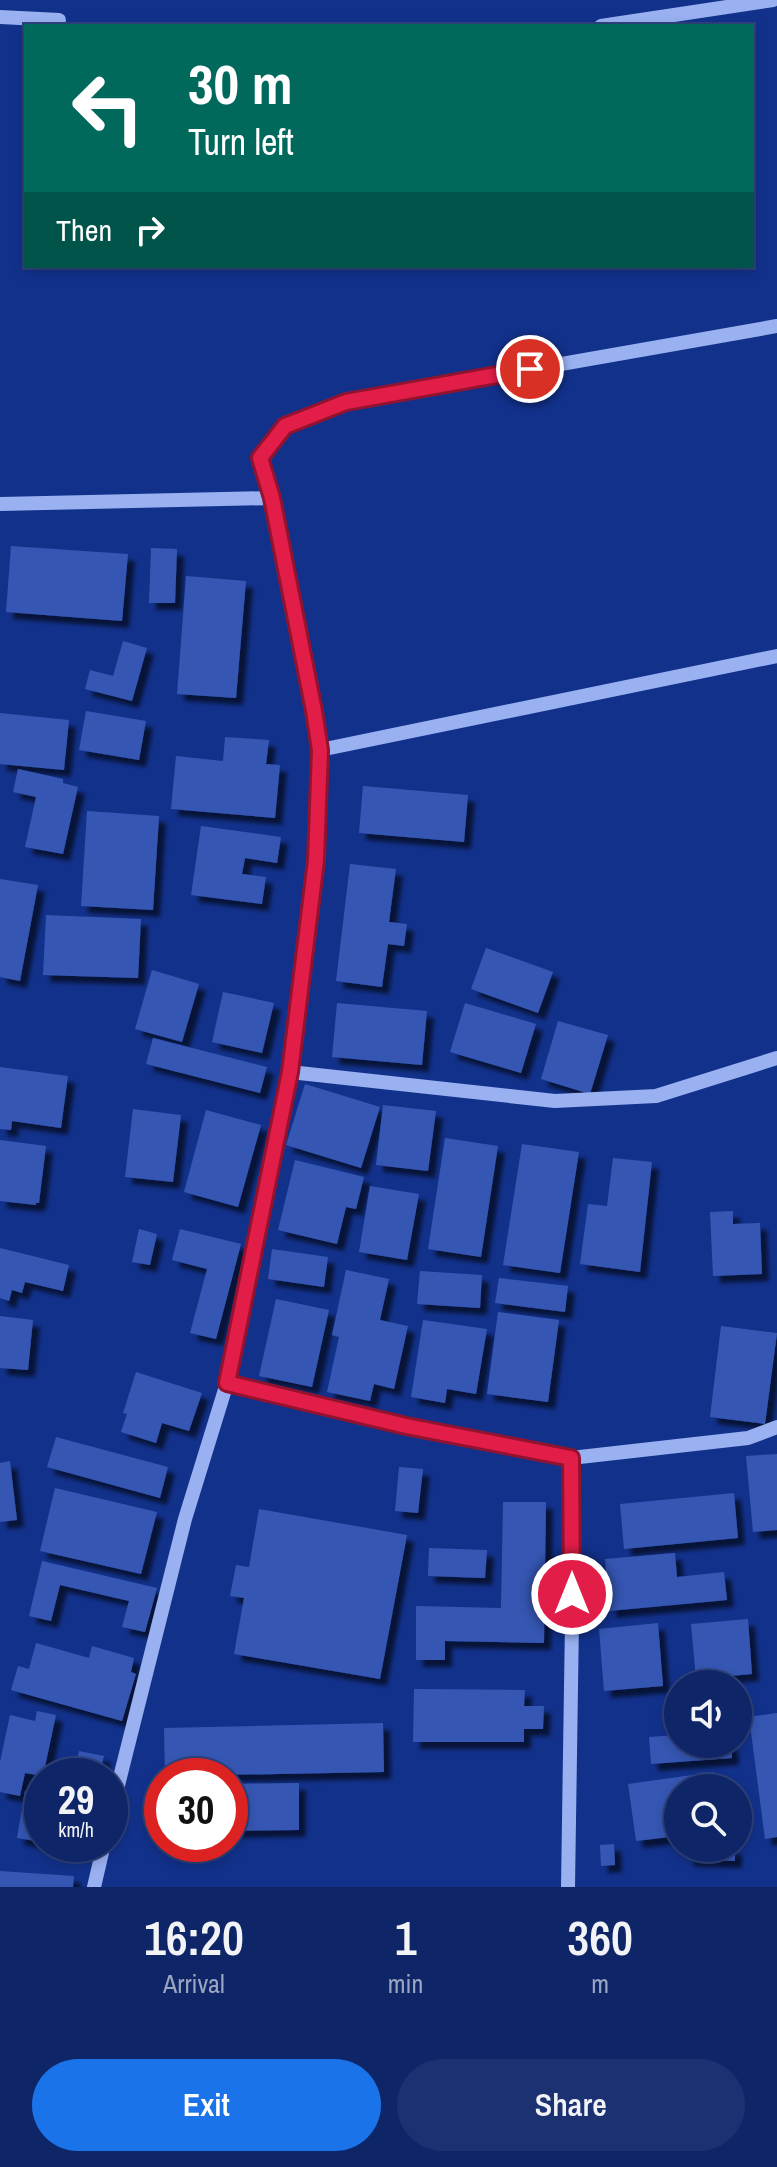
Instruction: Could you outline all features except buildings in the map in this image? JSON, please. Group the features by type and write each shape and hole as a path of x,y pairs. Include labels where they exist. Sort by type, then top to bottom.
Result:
{"street":[{"path":"614,24 773,0"},
{"path":"0,17 59,20"},
{"path":"125,1758 185,1519 227,1383 290,1072 316,860 320,750 272,498 260,458 285,426 346,402 777,326"},
{"path":"0,504 272,498"},
{"path":"320,750 777,656"},
{"path":"290,1072 555,1101 656,1096 777,1058"},
{"path":"227,1383 406,1426 571,1458 748,1438 777,1427"},
{"path":"568,1887 571,1458"},
{"path":"94,1887 100,1862"}],"route":[{"path":"530,369 346,402 285,426 260,458 272,498 320,750 316,860 290,1072 227,1383 406,1426 571,1458 572,1594"}]}
